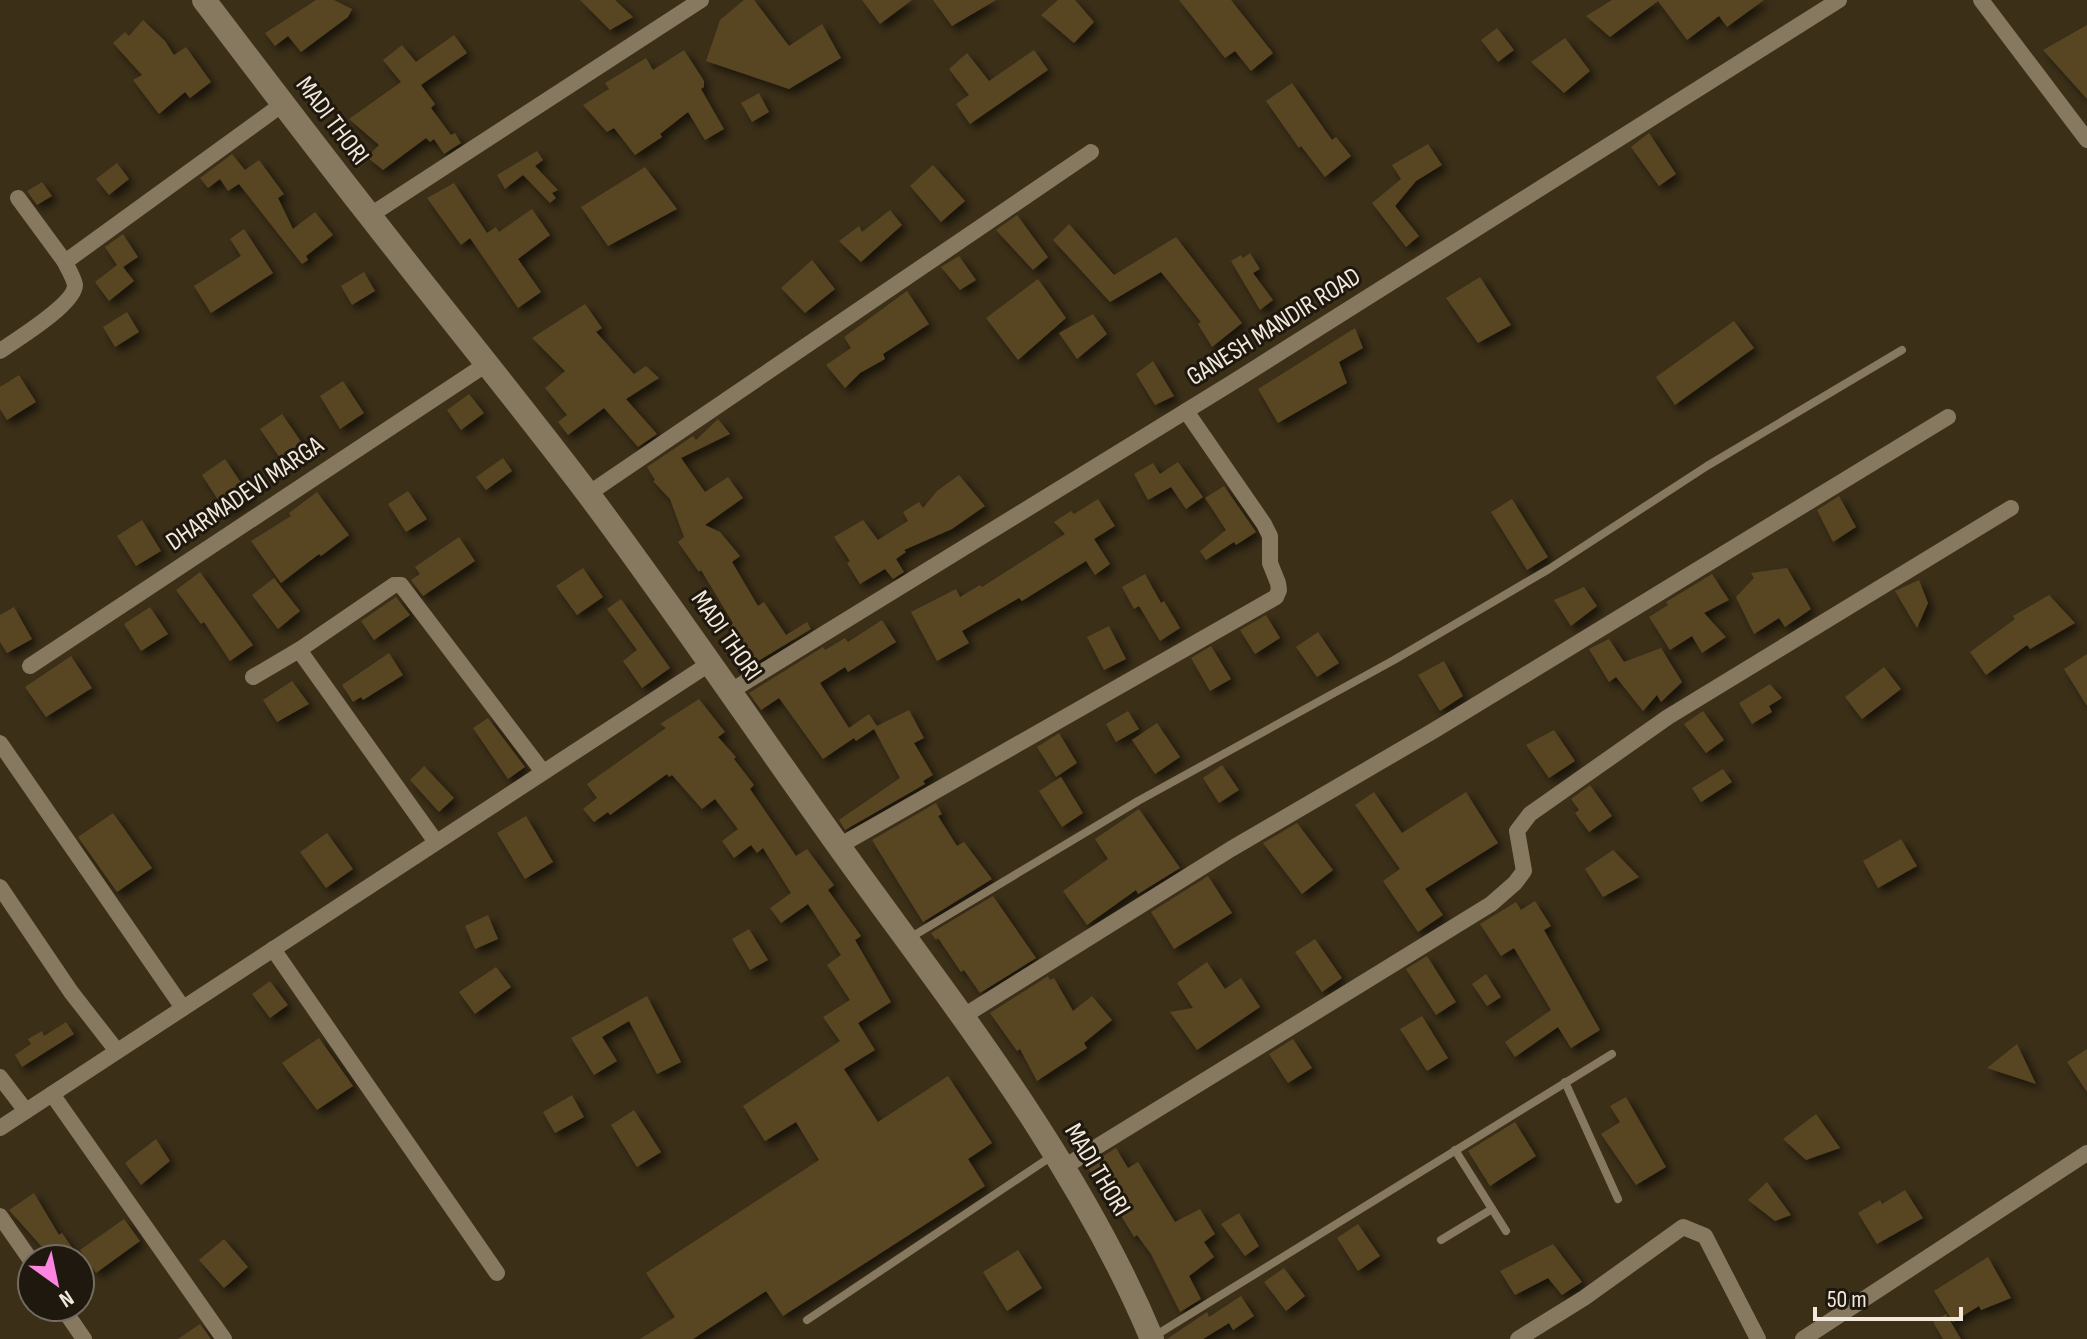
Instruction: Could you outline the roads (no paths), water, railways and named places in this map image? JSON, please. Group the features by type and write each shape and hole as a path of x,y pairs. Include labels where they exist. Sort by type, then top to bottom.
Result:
{"main road":[{"name":"MADI THORI","path":"204,0 588,494 712,662 839,846 1011,1083 1106,1241 1152,1338"}],"street":[{"path":"369,216 701,0"},
{"name":"GANESH MANDIR ROAD","path":"731,691 1186,411 1839,0"},
{"path":"1981,0 2087,140"},
{"path":"65,262 284,103"},
{"path":"588,494 1091,152"},
{"path":"0,351 66,303 75,290 75,282 65,262 18,198"},
{"name":"DHARMADEVI MARGA","path":"30,666 488,363"},
{"path":"839,846 1276,597 1279,590 1270,563 1270,536 1186,411"},
{"path":"962,1017 1231,849 1433,731 1948,417"},
{"path":"1059,1160 1491,904 1524,871 1517,831 1530,814 1668,717 2011,508"},
{"path":"253,677 299,650 394,585 401,585 543,772"},
{"path":"299,650 436,842"},
{"path":"0,1128 712,662"},
{"path":"0,743 183,1008"},
{"path":"0,887 71,992 117,1051"},
{"path":"273,949 497,1273"},
{"path":"0,1077 26,1111"},
{"path":"52,1094 224,1339"},
{"path":"1803,1339 2087,1153"},
{"path":"0,1216 19,1243"},
{"path":"1518,1339 1584,1298 1683,1227 1705,1236 1758,1339"}],"lane":[{"path":"907,939 1138,801 1394,660 1549,569 1707,466 1902,350"},
{"path":"1152,1338 1612,1054"},
{"path":"1565,1082 1618,1199"},
{"path":"1455,1150 1506,1231"},
{"path":"807,1320 1059,1160"},
{"path":"1441,1240 1492,1209"}]}
